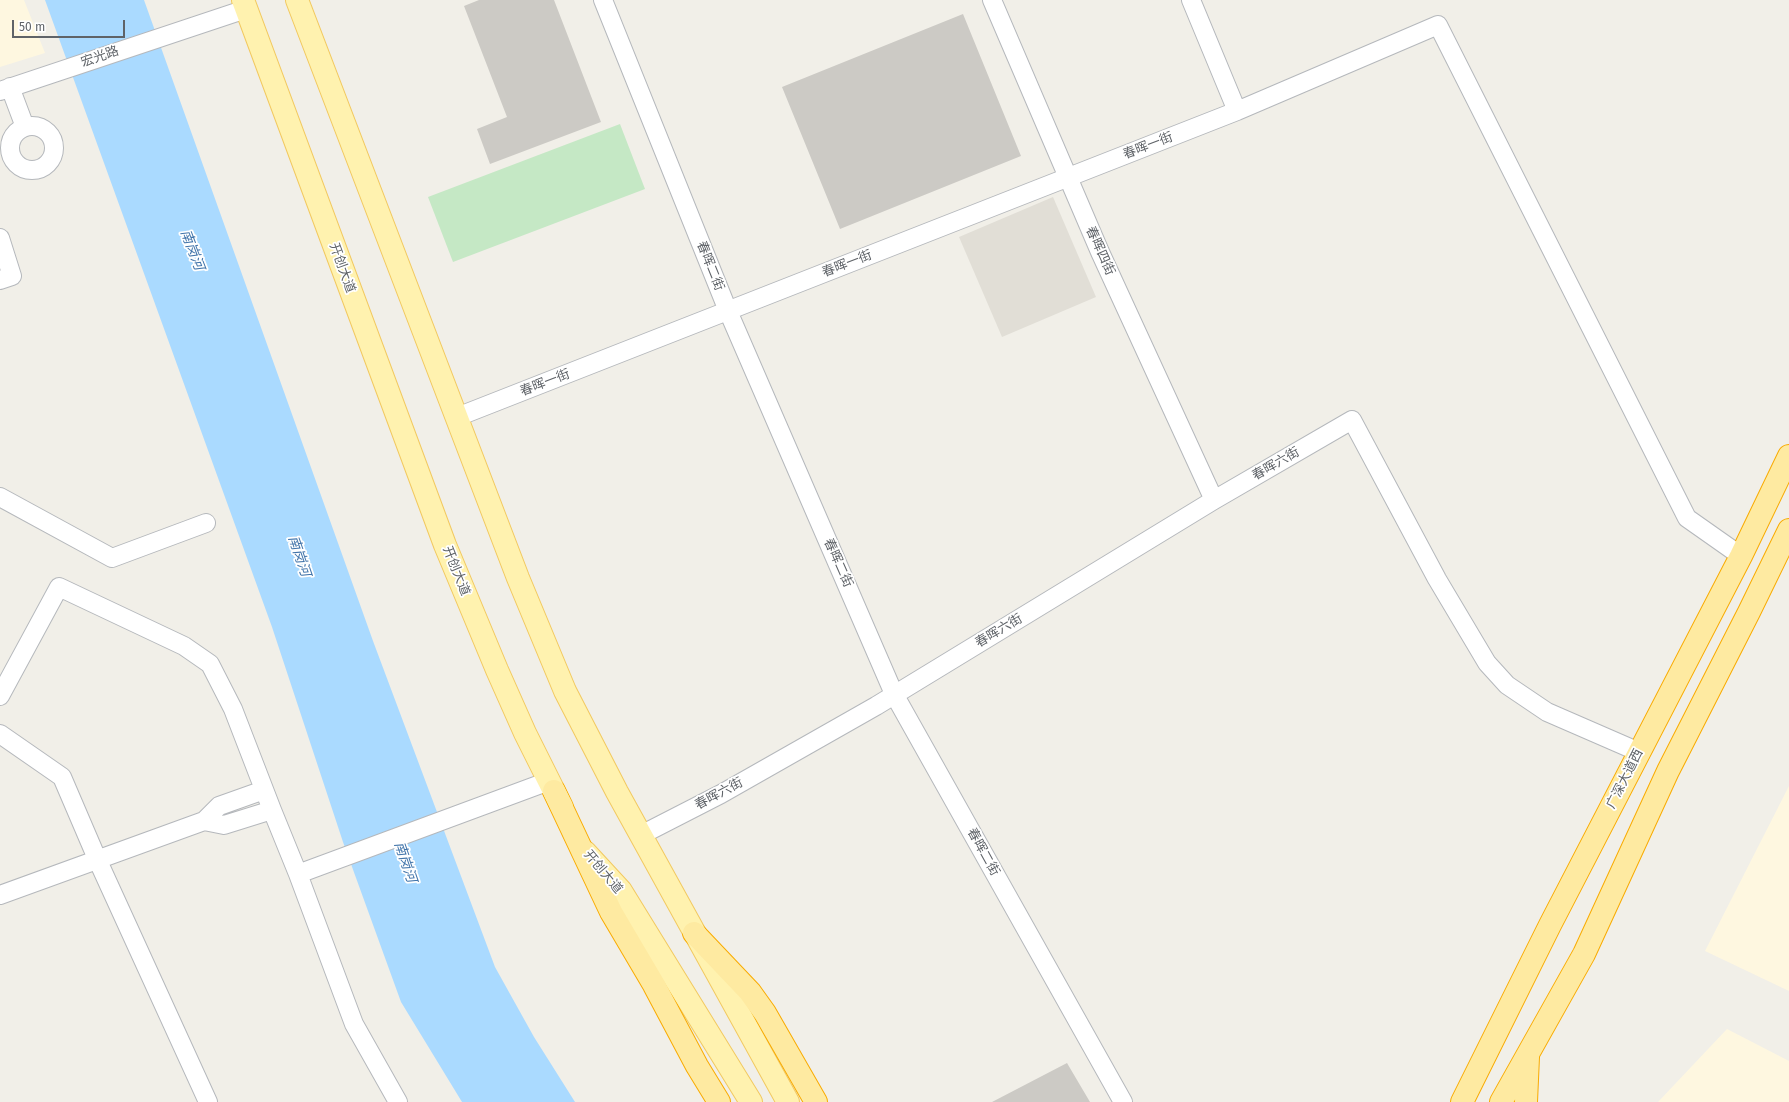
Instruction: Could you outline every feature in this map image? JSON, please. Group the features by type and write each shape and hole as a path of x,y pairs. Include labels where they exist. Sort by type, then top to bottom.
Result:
{"highway":[{"name":"广深大道西","path":"1462,1102 1639,752 1741,556 1789,456"},
{"path":"1501,1102 1584,954 1668,771 1789,530"},
{"path":"551,786 611,912 654,985 697,1066 719,1102"},
{"path":"694,933 750,992 765,1012 816,1102"},
{"path":"1514,1102 1528,1054"},
{"path":"1526,1102 1528,1054"}],"main road":[{"path":"297,0 518,578 565,691 694,933 788,1102"},
{"name":"开创大道","path":"243,3 446,545 497,670 551,786 584,851 621,891 751,1102"}],"street":[{"name":"春晖二街","path":"603,0 728,311 894,694 1123,1102"},
{"name":"春晖四街","path":"992,0 1068,177 1214,500"},
{"path":"1191,0 1237,111"},
{"name":"宏光路","path":"5,89 174,32 243,3"},
{"name":"春晖一街","path":"457,417 1237,111 1438,25 1687,518 1741,556"},
{"path":"5,89 25,127"},
{"path":"25,127 40,127 51,136 54,144 52,158 41,168 27,170 15,163 6,161 10,142 18,130 25,127"},
{"path":"0,238 12,276 0,280"},
{"name":"春晖六街","path":"641,835 721,794 894,694 1214,500 1352,420 1437,579 1487,663 1507,685 1547,712 1639,752"},
{"path":"0,497 112,558 206,523"},
{"path":"0,696 59,587 184,646 210,664 234,709 354,1024 398,1102"},
{"path":"0,734 62,777 98,861 208,1102"},
{"path":"298,874 450,818 551,786"},
{"path":"0,895 98,861 204,821 219,806 264,790"},
{"path":"204,821 224,825 272,810"}],"shaded area":[{"path":"0,0 24,0 45,53 0,67"},
{"path":"1053,197 1096,297 1002,337 959,237"},
{"path":"1789,786 1789,991 1705,951"},
{"path":"1727,1029 1789,1061 1789,1102 1658,1102"}],"green space":[{"path":"620,124 645,189 453,262 428,197"}],"water":[{"name":"南岗河","path":"45,0 144,0 373,641 495,967 534,1037 575,1102 462,1102 401,1002 343,842 272,627"}],"building":[{"path":"479,0 554,0 601,122 490,164 477,129 507,117 464,6"},
{"path":"963,14 1021,156 840,229 782,87"},
{"path":"1067,1063 1090,1102 992,1102"}]}
